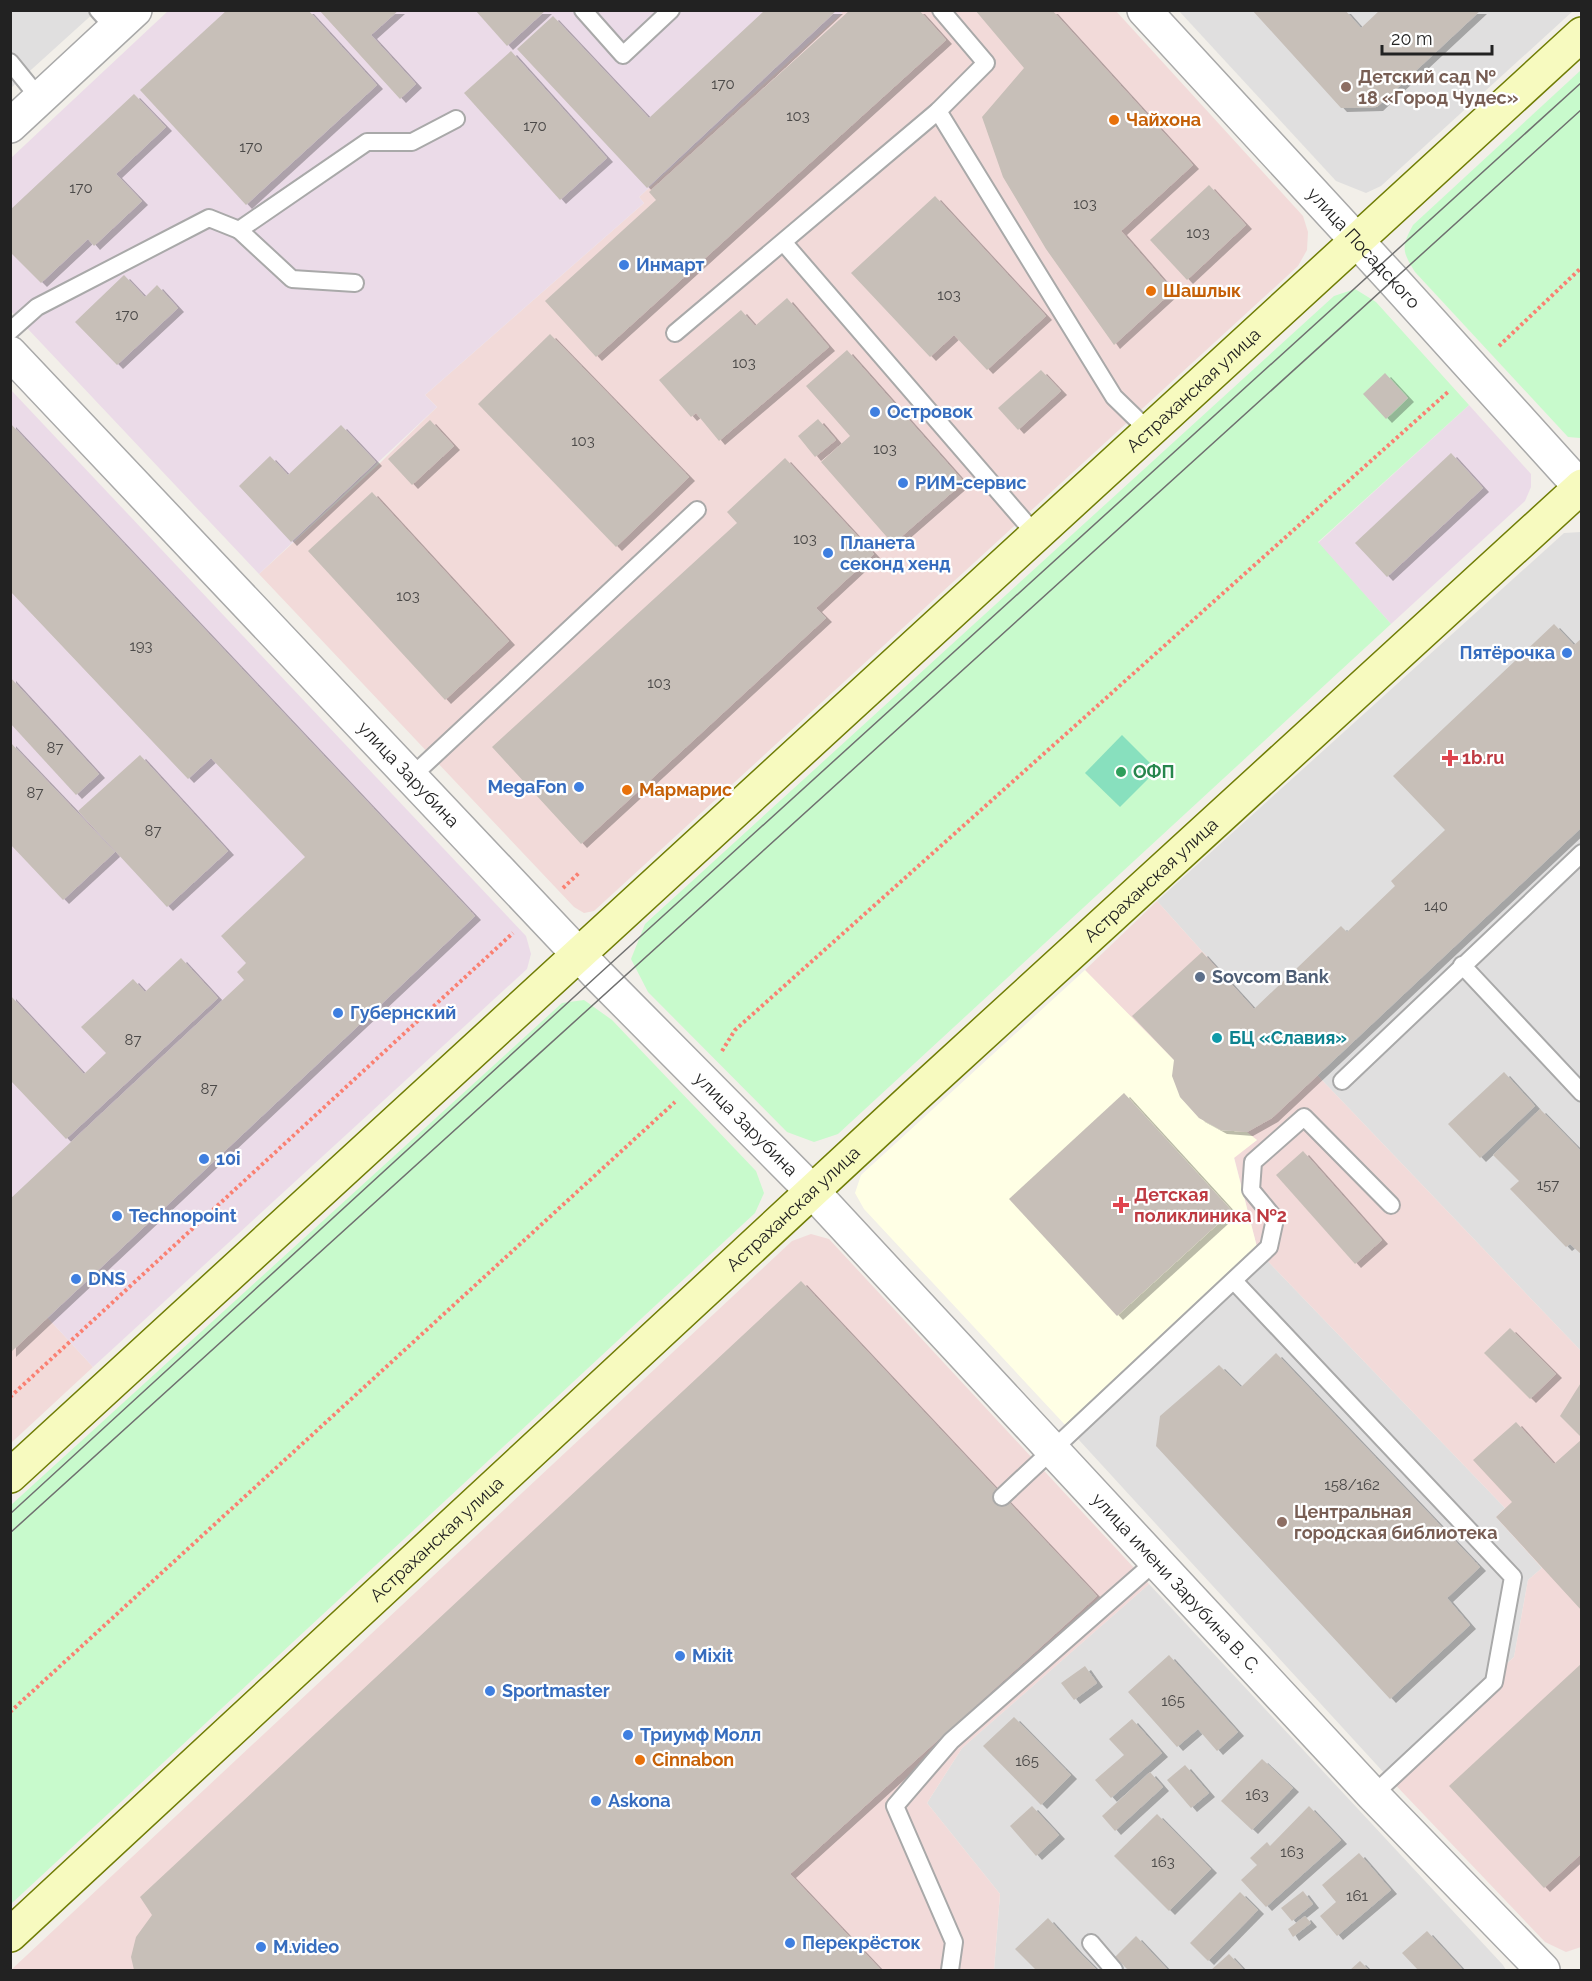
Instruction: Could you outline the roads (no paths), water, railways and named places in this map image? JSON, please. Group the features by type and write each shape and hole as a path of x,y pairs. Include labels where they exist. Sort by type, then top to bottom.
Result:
{"main road":[{"name":"Астраханская улица","path":"10,1476 1037,536 1354,241 1581,34"},
{"name":"Астраханская улица","path":"10,1935 813,1192 1581,487"}],"street":[{"name":"улица Посадского","path":"1144,10 1581,487"},
{"path":"10,126 40,99 116,17"},
{"name":"улица Зарубина","path":"10,353 580,955 813,1192"},
{"name":"улица имени Зарубина В. С.","path":"813,1192 1055,1449 1373,1795 1543,1971"}],"lane":[{"path":"583,10 623,55 671,10"},
{"path":"675,333 938,111 986,63 941,10"},
{"path":"10,62 40,99"},
{"path":"938,111 1114,397 1149,431"},
{"path":"239,230 367,142 412,142 456,119"},
{"path":"10,331 37,307 209,218 239,230 292,279 355,283"},
{"path":"784,243 1037,536"},
{"path":"411,777 697,510"},
{"path":"1342,1081 1581,853"},
{"path":"1462,965 1581,1093"},
{"path":"1002,1497 1269,1247 1275,1219 1251,1190 1253,1162 1304,1117 1391,1205"},
{"path":"1234,1281 1513,1577 1494,1682 1373,1795"},
{"path":"950,1971 954,1942 895,1806 951,1742 1156,1561"},
{"path":"1090,1943 1114,1971"}],"tram line":[{"path":"10,1514 598,975 1582,82"},
{"path":"10,1533 1582,109"}],"place":[{"name":"Детский сад № 18 «Город Чудес»","path":"1346,87"},
{"name":"Чайхона","path":"1114,120"},
{"name":"Инмарт","path":"624,265"},
{"name":"Шашлык","path":"1151,291"},
{"name":"Островок","path":"875,412"},
{"name":"РИМ-сервис","path":"903,483"},
{"name":"Планета секонд хенд","path":"828,553"},
{"name":"Пятёрочка","path":"1567,653"},
{"name":"1b.ru","path":"1450,758"},
{"name":"ОФП","path":"1121,772"},
{"name":"MegaFon","path":"579,787"},
{"name":"Мармарис","path":"627,790"},
{"name":"Sovcom Bank","path":"1200,977"},
{"name":"Губернский","path":"338,1013"},
{"name":"БЦ «Славия»","path":"1217,1038"},
{"name":"10i","path":"204,1159"},
{"name":"Детская поликлиника №2","path":"1121,1205"},
{"name":"Technopoint","path":"117,1216"},
{"name":"DNS","path":"76,1279"},
{"name":"Центральная городская библиотека","path":"1282,1522"},
{"name":"Mixit","path":"680,1656"},
{"name":"Sportmaster","path":"490,1691"},
{"name":"Триумф Молл","path":"628,1735"},
{"name":"Cinnabon","path":"640,1760"},
{"name":"Askona","path":"596,1801"},
{"name":"Перекрёсток","path":"790,1943"},
{"name":"M.video","path":"261,1947"}]}
